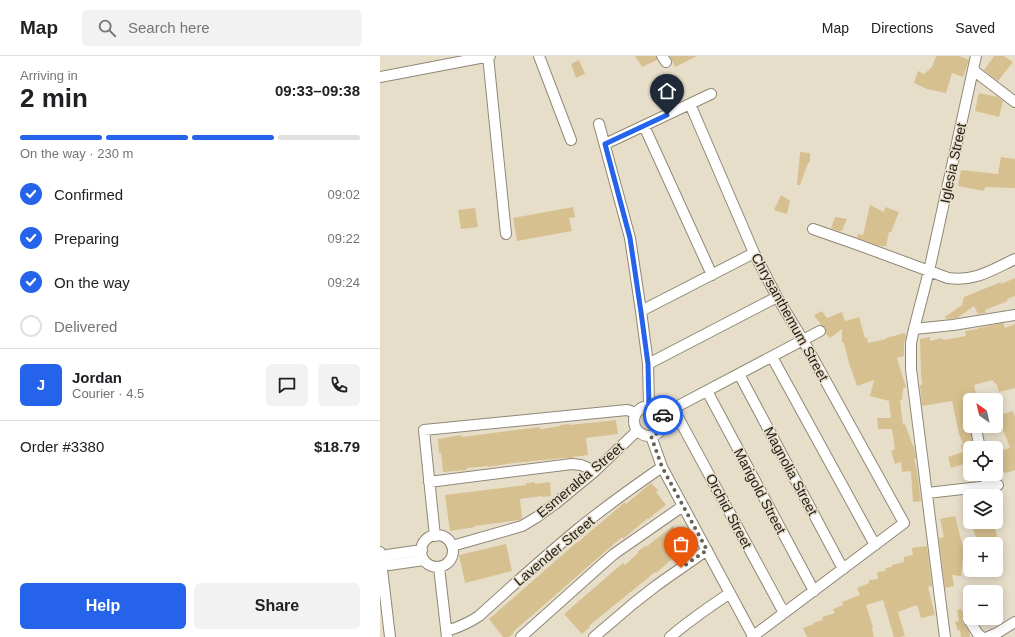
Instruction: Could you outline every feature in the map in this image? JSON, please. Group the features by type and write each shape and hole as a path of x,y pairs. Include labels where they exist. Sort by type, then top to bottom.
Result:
{"street":[{"path":"380,77 489,56 506,234"},
{"path":"539,56 571,140"},
{"name":"Iglesia Street","path":"946,637 911,369 911,343 929,271 976,56"},
{"path":"973,70 1015,102"},
{"path":"605,144 711,94"},
{"name":"Chrysanthemum Street","path":"690,104 754,253 777,297 803,340 904,523 875,545"},
{"path":"599,124 630,238 648,364 649,406"},
{"path":"644,126 712,275"},
{"path":"814,229 948,278 968,279 983,274 1015,258"},
{"path":"641,312 754,253"},
{"path":"648,364 777,297"},
{"path":"914,329 953,325 1015,315"},
{"path":"663,414 820,331"},
{"path":"651,436 662,467 753,637 875,545 772,357"},
{"name":"Magnolia Street","path":"739,374 843,569"},
{"name":"Marigold Street","path":"706,391 814,591"},
{"path":"649,406 654,407 663,414 664,426 656,435 646,436 637,431 634,426 634,417 636,412 649,406"},
{"name":"Orchid Street","path":"673,408 784,613"},
{"path":"435,536 424,430 627,410 636,412"},
{"name":"Esmeralda Street","path":"452,546 522,526 538,517 594,471 637,431"},
{"path":"977,434 978,441"},
{"path":"429,482 572,464 581,465 594,471"},
{"name":"Lavender Street","path":"447,634 471,622 479,616 579,528 662,467"},
{"path":"986,481 987,485"},
{"path":"927,494 998,484"},
{"path":"521,637 609,559 683,506"},
{"path":"435,536 445,538 450,541 452,546 453,552 449,562 439,567 428,564 422,555 423,545 430,538 435,536"},
{"path":"380,558 387,554 422,550"},
{"path":"594,637 651,589 707,550"},
{"path":"380,558 388,565 424,560"},
{"path":"380,558 390,637"},
{"path":"439,567 447,634"},
{"path":"670,637 704,610 730,593"},
{"path":"988,637 1015,622"},
{"path":"972,625 978,634 982,637"}],"building":[{"path":"635,56 656,56 657,60 642,67"},
{"path":"670,56 697,56 675,67"},
{"path":"936,56 959,56 969,60 963,77 952,73 946,93 927,89 914,83 918,71 924,74 932,67"},
{"path":"994,56 1004,56 1013,62 998,81 984,70"},
{"path":"579,60 585,74 576,78 571,64"},
{"path":"979,93 998,97 1003,101 999,117 975,111 977,101 979,101 977,100"},
{"path":"800,152 810,153 810,162 808,163 800,185 797,185"},
{"path":"1001,157 1015,159 1015,188 985,187 984,191 958,186 961,170 998,174"},
{"path":"781,195 790,201 787,214 774,210"},
{"path":"870,205 884,212 885,207 899,212 891,232 889,232 886,246 880,246 857,238 858,234 863,235"},
{"path":"573,207 575,217 569,218 572,231 517,241 513,218"},
{"path":"475,208 478,227 461,229 458,210"},
{"path":"835,217 847,219 842,231 831,228"},
{"path":"1015,278 1015,296 1007,299 1008,301 985,310 986,313 978,314 974,306 957,318 946,319 945,317 962,305 964,297"},
{"path":"822,311 827,318 842,312 845,321 859,317 868,343 905,333 904,356 897,358 906,387 903,388 902,400 900,400 903,425 905,424 914,446 916,459 914,459 921,501 913,502 911,471 902,472 901,462 895,464 891,451 895,449 892,429 878,429 877,418 891,418 889,401 870,396 874,380 857,386 844,343 842,342 842,329 830,338 826,334 826,328 821,325 814,315"},
{"path":"1003,323 1005,328 1015,324 1015,388 999,392 996,383 994,383 993,380 974,385 976,393 963,393 963,433 971,433 972,441 963,441 963,444 959,434 952,401 922,406 920,385 922,385 922,382 920,339 930,337 930,341 942,338 943,340 966,336 965,331"},
{"path":"1013,411 1015,417 1015,470 1003,472 1003,450 1010,448 1003,430 1003,414"},
{"path":"616,420 618,434 586,438 588,455 573,458 467,468 467,470 443,472 438,439 461,435 462,437 540,427 541,429 560,425"},
{"path":"963,452 963,464 951,468 948,457"},
{"path":"535,482 535,484 550,482 551,496 520,499 522,518 519,520 450,531 445,495 526,485 526,483"},
{"path":"651,483 658,490 656,492 666,505 623,539 622,537 513,632 514,633 509,637 503,637 489,619 577,542 625,502 626,504"},
{"path":"955,516 963,547 961,576 952,575 954,586 945,588 939,538 944,537 940,519"},
{"path":"673,526 688,545 656,573 655,572 589,626 590,627 582,634 564,614 623,563 625,565 638,553 637,552 645,546 646,547"},
{"path":"973,529 995,529 997,537 976,537"},
{"path":"506,544 512,571 465,583 459,555"},
{"path":"927,546 932,586 928,587 935,615 921,618 917,605 898,612 905,636 894,637 883,600 866,605 873,628 874,637 807,637 803,628 823,620 822,617 835,613 833,609 843,605 842,602 860,595 857,588 869,583 869,580 878,579 877,572 886,571 885,568 904,562 904,557 913,555 912,548"},
{"path":"961,609 963,614 963,625 969,631 970,637 961,637 960,630 958,631 955,622 959,621 957,610"}],"way so far":[{"path":"663,415 664,426 656,435 651,436 654,447 662,467 707,550 681,568"}],"route":[{"path":"663,415 659,410 649,406 648,364 630,238 605,144 667,115"}]}
